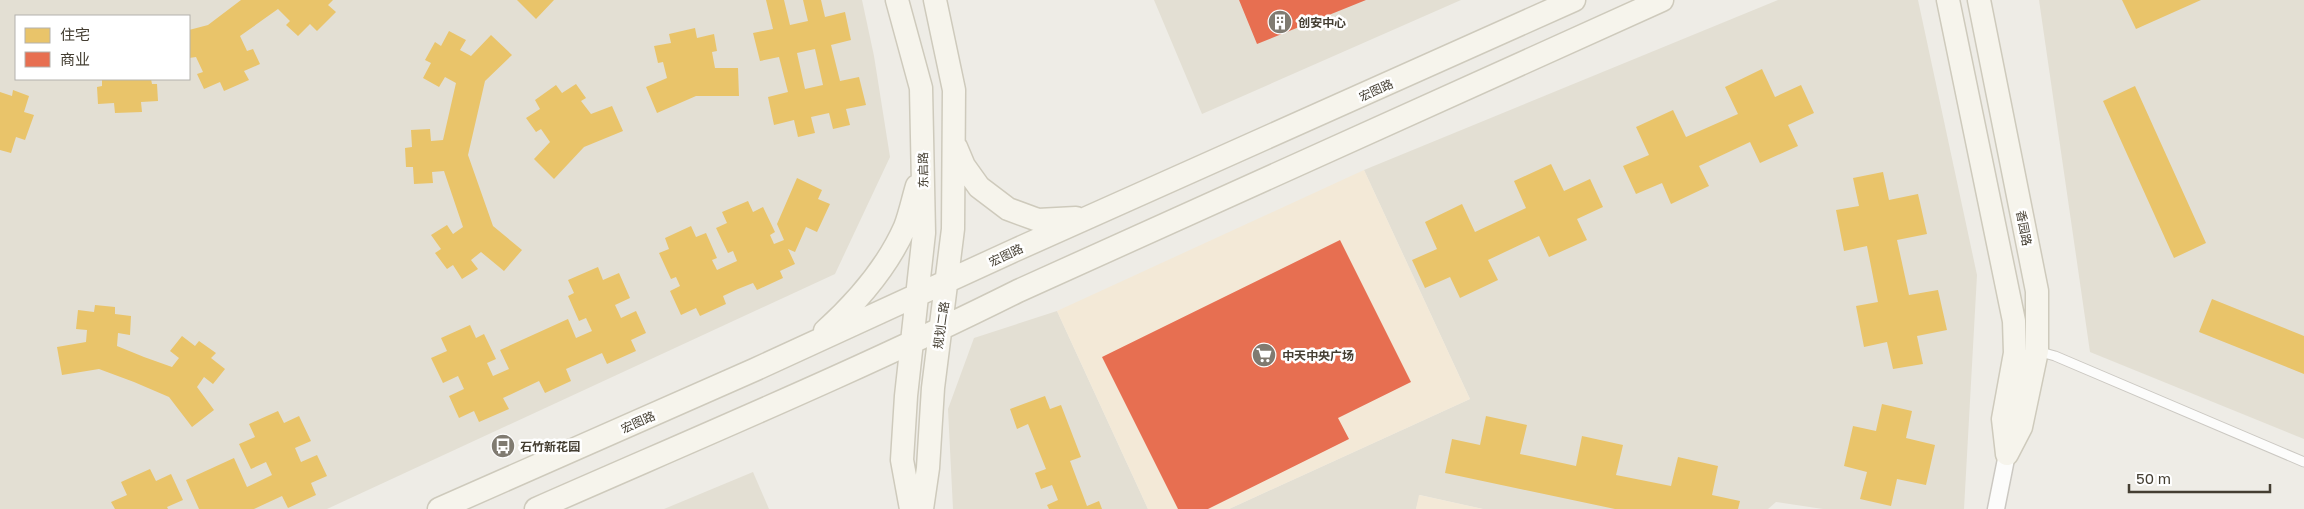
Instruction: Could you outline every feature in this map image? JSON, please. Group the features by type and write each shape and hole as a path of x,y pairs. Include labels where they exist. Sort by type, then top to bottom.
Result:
{"main road":[{"name":"东启路","path":"897,0 921,88 924,233 913,342"},
{"path":"935,0 954,90 954,141 964,166 979,188 1008,209 1038,220 1089,218"},
{"name":"宏图路","path":"439,509 807,346 1574,0"},
{"path":"536,509 913,342 1045,278 1662,0"},
{"name":"香园路","path":"1948,0 2014,321 2026,352"},
{"name":"香园路","path":"1979,0 2037,291 2026,352 2021,427 2006,454"},
{"name":"规划二路","path":"922,509 928,468 933,388 953,230 954,141"},
{"path":"807,346 843,315 877,278 904,227 923,166"},
{"name":"规划二路","path":"911,509 902,460 906,396 913,342"}],"street":[{"name":"香园路","path":"1996,509 2006,454"}],"lane":[{"path":"2026,352 2055,356 2304,462"}],"shaded area":[{"name":"石竹新花园","path":"0,0 862,0 874,56 890,157 835,274 327,509 0,509"},
{"path":"1154,0 1461,0 1202,114"},
{"path":"1778,0 1918,0 1977,275 1964,509 1823,509 1776,502 1768,509 1483,509 1420,495 1416,509 1229,509 1470,399 1364,170"},
{"path":"2039,0 2304,0 2304,439 2090,352"},
{"name":"中天中央广场","path":"1364,170 1470,399 1229,509 1148,509 1057,311"},
{"path":"1057,311 1148,509 953,509 948,409 974,338"},
{"path":"753,472 769,509 664,509"},
{"path":"1419,495 1483,509 1416,509"}],"building: 住宅":[{"path":"241,0 333,0 328,5 336,12 317,31 310,24 298,36 286,25 290,21 278,9 240,36 247,51 253,49 260,64 244,71 249,80 224,91 220,82 204,89 197,74 203,72 196,57 190,58 190,30 208,25"},
{"path":"517,0 554,0 536,19"},
{"path":"766,0 784,0 790,25 808,21 803,0 821,0 825,17 845,12 851,40 831,45 840,81 859,77 866,105 846,109 850,125 833,129 829,113 811,117 815,133 798,137 794,120 774,125 768,97 788,92 779,57 760,61 753,33 773,29","holes":["815,49 823,85 805,89 797,53"]},
{"path":"2122,0 2201,0 2136,29"},
{"path":"695,28 697,38 714,34 717,51 712,52 715,68 738,68 739,96 696,96 657,113 646,87 667,78 663,62 658,63 654,46 671,43 669,34"},
{"path":"449,31 466,40 460,50 471,56 491,35 512,55 485,81 468,155 493,226 522,250 504,271 481,252 471,260 478,269 462,279 453,265 447,269 435,253 441,249 431,235 447,225 453,234 463,227 444,171 432,172 433,183 414,184 413,167 406,167 405,148 412,147 411,130 430,129 431,141 443,140 456,83 445,77 439,87 423,78 431,63 425,60 435,42 441,46"},
{"path":"1762,69 1775,97 1801,85 1814,113 1788,125 1798,146 1760,163 1750,142 1699,166 1709,186 1671,204 1662,183 1636,194 1623,166 1649,155 1636,127 1673,110 1686,137 1738,114 1725,87"},
{"path":"102,80 151,80 152,84 157,84 158,101 141,102 142,112 115,113 114,103 98,104 97,87 102,86"},
{"path":"576,84 586,98 581,101 591,114 612,106 623,131 584,147 554,179 534,159 550,142 541,129 536,132 526,118 540,109 535,100 556,85 562,93"},
{"path":"2135,86 2206,243 2174,258 2103,101"},
{"path":"13,90 29,96 24,112 34,115 25,140 16,137 11,153 0,150 0,92 12,96"},
{"path":"1551,164 1564,191 1590,179 1603,207 1577,219 1587,240 1549,257 1539,236 1488,260 1498,280 1460,298 1450,277 1425,288 1412,260 1437,249 1425,222 1462,204 1475,232 1526,208 1514,181"},
{"path":"1883,172 1889,200 1918,194 1927,234 1897,240 1909,295 1938,290 1947,330 1917,336 1923,364 1893,369 1887,342 1864,347 1856,306 1878,302 1867,246 1844,251 1836,210 1859,206 1853,178"},
{"path":"797,178 822,190 818,199 830,204 817,232 806,227 795,252 788,249 795,264 780,271 783,278 757,290 753,283 738,289 723,296 726,304 700,316 696,308 681,315 670,291 680,286 676,277 671,279 659,253 669,249 665,238 691,226 696,237 706,233 717,258 712,260 717,270 737,261 733,251 728,253 716,228 727,223 722,212 748,201 753,212 763,207 775,232 770,235 774,244 784,240 777,224"},
{"path":"598,267 603,280 619,273 630,298 615,305 621,318 636,311 646,333 631,340 636,351 607,364 602,353 566,369 571,381 545,393 539,381 503,398 509,409 479,422 474,411 459,418 449,396 464,389 458,376 443,383 431,358 447,351 441,338 470,325 476,338 484,334 496,359 487,363 493,376 509,369 500,350 568,319 576,338 592,331 586,318 579,321 568,296 574,293 568,280"},
{"path":"2212,299 2304,336 2304,374 2199,332"},
{"path":"95,305 115,307 115,314 131,316 130,335 118,333 117,346 144,357 172,367 179,358 170,351 182,336 195,346 199,341 216,353 211,358 225,369 213,384 204,377 197,387 214,410 192,427 169,397 134,382 99,369 62,375 57,347 86,342 87,330 76,329 78,310 94,312"},
{"path":"1045,396 1050,409 1061,405 1081,457 1070,461 1087,506 1099,501 1102,509 1049,509 1047,505 1058,500 1052,485 1041,489 1035,473 1046,469 1028,424 1017,429 1010,409"},
{"path":"1882,404 1912,411 1906,438 1935,445 1926,485 1897,479 1891,506 1860,499 1867,472 1844,466 1853,426 1876,431"},
{"path":"278,411 284,423 299,416 311,441 295,448 301,462 317,455 327,476 311,483 316,495 288,508 282,496 254,509 199,509 186,480 234,458 247,487 272,475 266,462 251,469 239,444 255,437 249,424"},
{"path":"1486,416 1527,425 1520,454 1576,466 1582,436 1623,445 1616,475 1671,486 1678,457 1718,466 1712,495 1740,501 1738,509 1615,509 1445,473 1452,439 1480,445"},
{"path":"150,469 156,481 171,474 183,500 167,507 168,509 115,509 111,502 127,495 121,482"}],"building: 商业":[{"name":"创安中心","path":"1239,0 1366,0 1257,44"},
{"path":"1340,240 1411,382 1338,418 1349,439 1208,509 1178,509 1102,357"}],"place":[{"name":"创安中心","path":"1280,22"},
{"name":"中天中央广场","path":"1264,355"},
{"name":"石竹新花园","path":"503,446"}]}
